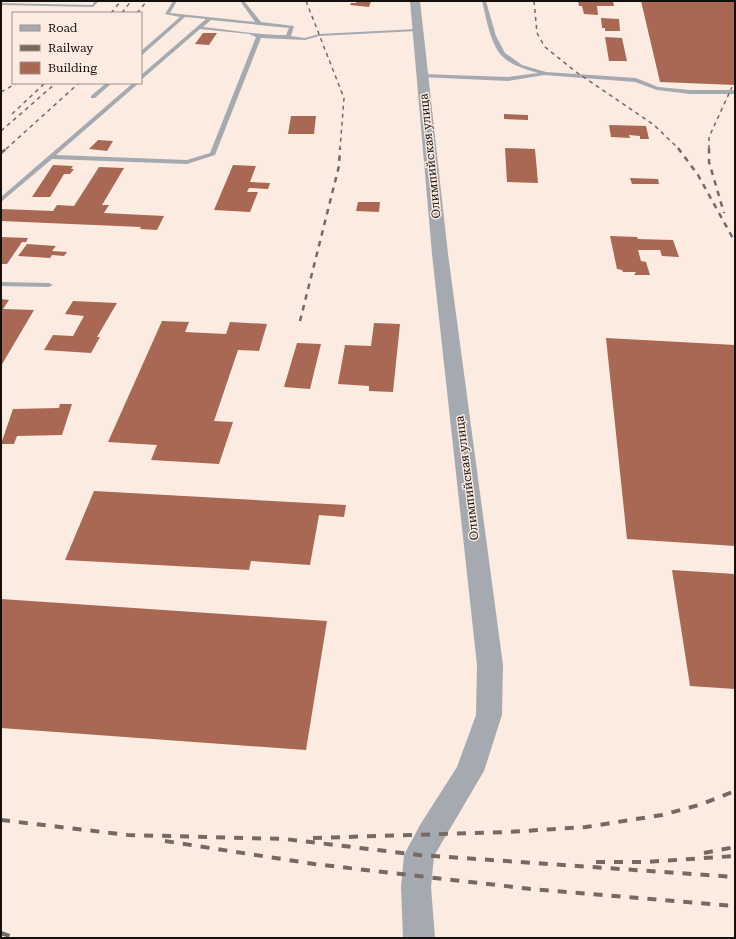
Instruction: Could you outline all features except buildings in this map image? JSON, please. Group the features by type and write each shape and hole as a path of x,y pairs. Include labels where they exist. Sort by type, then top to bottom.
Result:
{"street":[{"name":"Олимпийская улица","path":"415,1 441,262 490,665 489,715 470,771 430,834 419,855 416,887 419,938"}],"lane":[{"path":"1,4 93,6 97,1"},
{"path":"175,1 166,14 292,27 288,37"},
{"path":"242,1 259,23"},
{"path":"484,1 494,36 503,54 520,66 546,74"},
{"path":"142,53 183,16"},
{"path":"142,77 210,18"},
{"path":"199,28 250,33 259,36 305,39 319,35 417,30"},
{"path":"51,157 187,162 213,154 259,36"},
{"path":"422,76 508,79 546,74 636,80 656,88 690,92 735,92"},
{"path":"94,97 108,84"},
{"path":"1,200 135,84"},
{"path":"1,284 49,285"}],"railway":[{"path":"112,12 121,1"},
{"path":"123,12 131,1"},
{"path":"138,12 147,1"},
{"path":"306,1 344,98 340,149"},
{"path":"534,1 537,33 545,47 576,72 654,125 678,148"},
{"path":"1,92 15,84"},
{"path":"12,114 44,84"},
{"path":"1,131 55,84"},
{"path":"6,149 78,84"},
{"path":"724,213 709,162 709,137 732,87"},
{"path":"1,153 7,148"},
{"path":"300,321 339,166 340,148"},
{"path":"678,148 698,175 735,242"},
{"path":"313,838 508,832 586,827 662,815 699,805 735,791"},
{"path":"1,820 128,835 285,839 419,855 735,877"},
{"path":"165,841 314,864 531,889 735,906"},
{"path":"704,853 735,847"},
{"path":"596,862 645,862 735,856"},
{"path":"1,933 16,938"}]}
